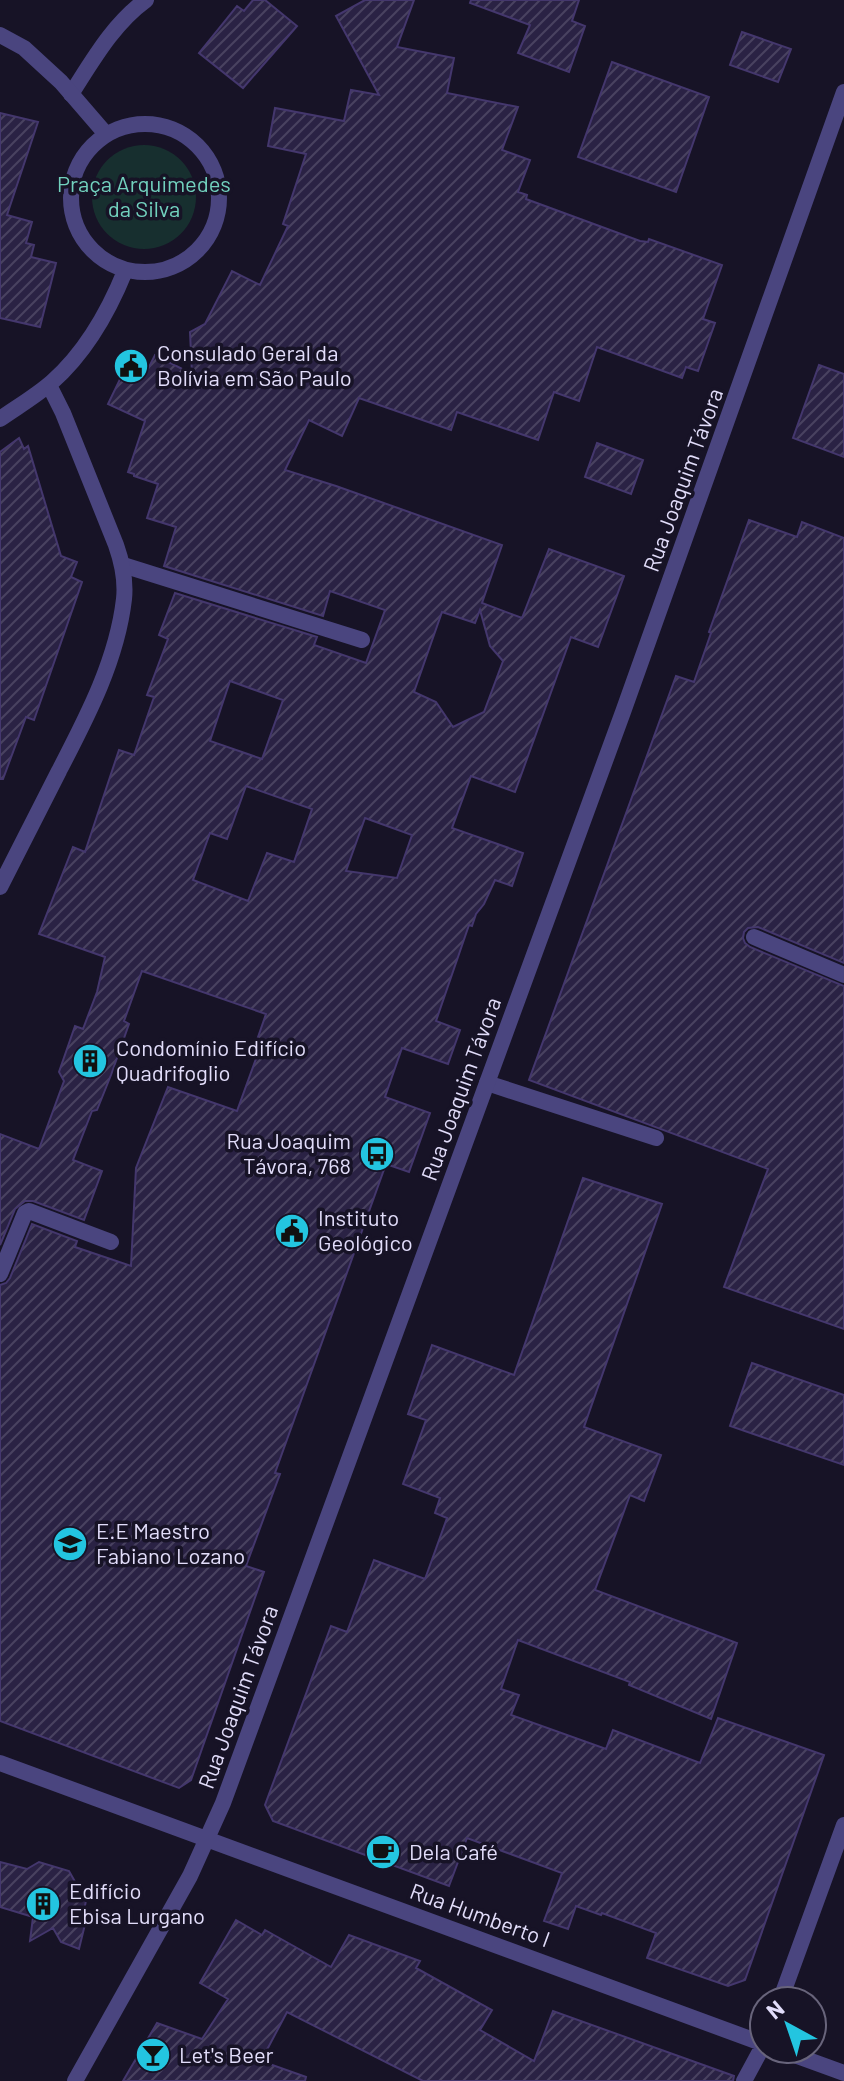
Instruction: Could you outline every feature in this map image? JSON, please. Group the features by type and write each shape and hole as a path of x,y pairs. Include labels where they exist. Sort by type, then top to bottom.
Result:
{"street":[{"path":"71,94 114,29 146,0"},
{"path":"0,35 24,48 61,82 105,133"},
{"name":"Rua Joaquim Távora","path":"75,2081 190,1876 228,1789 698,506 844,92"},
{"path":"135,123 157,124 178,130 209,159 217,179 219,200 215,221 205,241 191,256 172,267 151,272 125,271 93,252 81,236 72,217 70,196 73,175 83,157 105,133 135,123"},
{"path":"0,419 64,371 99,328 125,271"},
{"path":"0,887 101,685 124,598 123,565 49,385"},
{"path":"123,565 362,640"},
{"path":"754,937 844,975"},
{"path":"487,1083 656,1138"},
{"path":"0,1274 25,1213 29,1211 111,1242"},
{"name":"Rua Humberto I","path":"0,1763 748,2038"},
{"path":"786,1985 841,1844 844,1825"},
{"path":"822,2065 844,2073"}],"green space":[{"name":"Praça Arquimedes da Silva","path":"144,145 164,149 181,160 192,177 196,197 192,217 181,234 164,245 144,249 124,245 107,234 96,217 92,197 96,177 107,160 124,149"}],"building":[{"path":"253,0 265,0 297,26 243,88 199,53 237,6 244,11"},
{"path":"365,0 414,0 397,47 454,58 447,93 518,107 502,150 530,160 518,192 527,195 526,199 640,241 648,242 649,239 722,265 703,319 715,323 698,371 686,367 682,378 597,347 579,401 554,392 538,440 457,412 451,430 359,398 342,436 309,420 285,470 502,545 482,603 522,618 549,549 624,576 598,647 571,637 515,792 471,776 452,828 523,853 512,886 495,880 472,926 469,925 436,1021 460,1030 448,1064 402,1048 385,1097 430,1113 409,1172 386,1164 275,1473 280,1474 246,1566 264,1572 191,1780 179,1788 0,1721 0,1285 10,1278 32,1224 77,1241 75,1247 131,1266 136,1168 168,1087 237,1111 261,1045 256,1043 266,1014 142,971 124,1021 129,1024 111,1075 97,1110 92,1111 73,1160 102,1171 84,1220 33,1201 25,1201 15,1209 0,1245 0,1134 39,1149 64,1081 59,1072 75,1026 83,1029 97,992 105,957 39,934 73,847 85,852 119,750 134,755 154,697 147,695 168,639 159,635 175,593 317,637 314,645 366,663 385,610 330,591 323,616 164,566 176,527 147,518 158,484 128,472 145,421 108,404 122,375 133,380 138,369 146,373 155,355 192,374 190,332 205,324 232,271 260,285 288,226 283,224 306,154 268,146 275,108 344,121 351,90 379,95 336,16","holes":["480,610 490,646 503,661 484,712 453,727 436,702 414,692 442,612 475,623","230,681 283,700 262,759 210,741","246,786 312,809 294,862 267,853 248,901 193,880 210,833 227,839","365,818 412,835 397,878 346,871"]},
{"path":"471,0 579,0 572,21 585,26 569,72 518,53 530,25 470,3"},
{"path":"742,32 791,49 778,82 730,65"},
{"path":"612,62 709,97 676,192 578,157"},
{"path":"0,113 38,122 7,215 32,222 26,243 34,245 31,257 56,263 40,327 0,318"},
{"path":"819,365 844,374 844,457 793,438"},
{"path":"19,438 24,449 28,446 61,556 77,562 71,577 82,582 34,720 26,717 3,779 0,779 0,452"},
{"path":"597,443 643,460 631,494 585,477"},
{"path":"749,520 797,537 802,522 844,538 844,963 758,927 748,928 743,938 750,947 844,986 844,1329 724,1287 768,1169 529,1080 676,676 694,682"},
{"path":"583,1178 662,1204 584,1427 661,1455 644,1501 630,1495 595,1590 737,1643 711,1719 629,1685 630,1682 518,1640 501,1689 519,1695 511,1715 606,1749 613,1730 700,1763 718,1718 824,1755 745,1980 728,1986 647,1958 656,1933 602,1913 576,1906 568,1929 544,1921 562,1873 467,1838 449,1886 273,1821 265,1805 331,1626 347,1632 374,1560 425,1579 447,1518 435,1513 440,1498 403,1484 426,1420 408,1414 432,1345 514,1375"},
{"path":"752,1363 844,1395 844,1465 730,1426"},
{"name":"Edifício Ebisa Lurgano","path":"0,1862 27,1869 39,1862 69,1871 86,1901 84,1910 87,1916 79,1949 61,1942 53,1928 30,1941 33,1917 0,1907"},
{"path":"236,1920 262,1935 265,1930 331,1967 349,1935 420,1961 416,1968 492,2010 480,2030 534,2061 553,2011 734,2076 733,2081 423,2081 287,2012 261,2061 306,2077 305,2081 123,2081 157,2023 202,2039 228,1999 200,1983"}],"place":[{"name":"Consulado Geral da Bolívia em São Paulo","path":"131,366"},
{"name":"Condomínio Edifício Quadrifoglio","path":"90,1061"},
{"name":"Rua Joaquim Távora, 768","path":"377,1154"},
{"name":"Instituto Geológico","path":"292,1231"},
{"name":"E.E Maestro Fabiano Lozano","path":"70,1544"},
{"name":"Dela Café","path":"383,1852"},
{"name":"Edifício Ebisa Lurgano","path":"43,1904"},
{"name":"Let's Beer","path":"153,2055"}]}
